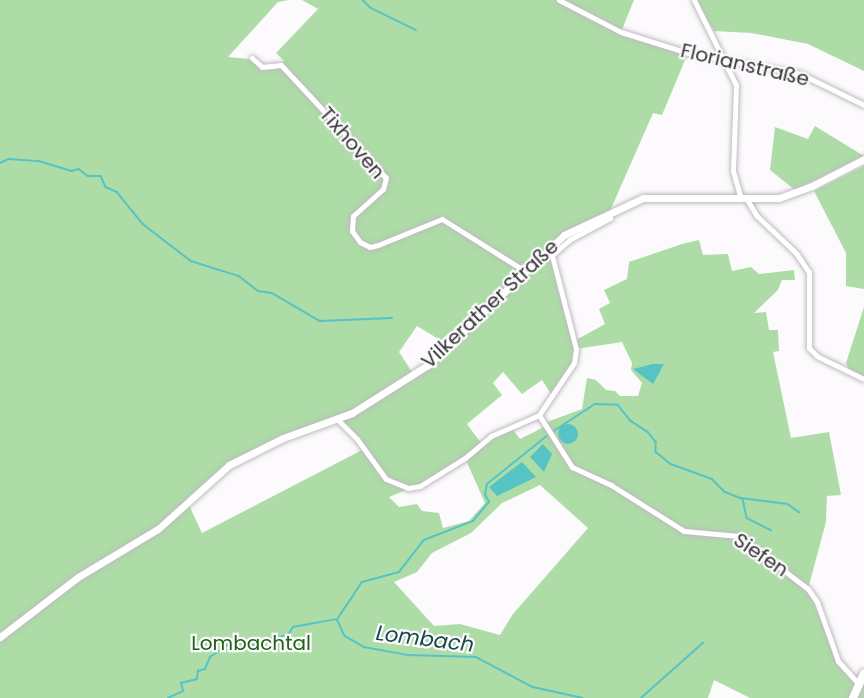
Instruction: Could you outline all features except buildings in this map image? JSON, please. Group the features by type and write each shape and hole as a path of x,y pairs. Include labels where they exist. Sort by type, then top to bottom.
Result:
{"main road":[{"path":"853,698 864,673"}],"street":[{"name":"Florianstraße","path":"559,0 621,32 657,44 801,74 864,105"},
{"path":"694,0 726,60 736,85 734,171 742,196 765,225 806,265 810,280 809,348 864,379"},
{"name":"Tixhoven","path":"252,58 262,67 281,64 386,178 383,189 353,216 352,231 360,242 370,247 378,245 442,219 525,271"},
{"name":"Vilkerather Straße","path":"0,637 78,577 158,529 229,465 283,438 362,408 438,358 549,246 587,223 643,198 697,201 742,196 774,199 794,194 864,159"},
{"path":"552,255 569,240 609,220"},
{"path":"337,419 357,439 386,479 408,488 428,481 491,436 539,415 574,363 576,349 549,246"},
{"name":"Siefen","path":"539,415 572,467 627,495 684,531 739,536 808,589 817,602 838,661 859,684"}],"green space":[{"name":"Lombachtal","path":"0,0 289,0 278,2 228,57 249,59 272,70 284,61 276,53 318,9 302,0 634,0 621,32 688,53 662,115 653,113 610,211 549,246 576,340 605,324 599,309 610,303 604,290 627,279 629,262 682,244 699,240 703,255 728,254 732,271 751,267 759,274 794,270 795,280 782,280 778,290 754,313 766,312 769,330 778,330 779,351 773,352 791,438 829,432 841,495 827,496 826,522 808,589 841,669 859,683 864,673 864,698 750,698 714,680 708,698 0,698","holes":["417,326 450,346 414,375 399,352","622,342 632,363 631,370 642,383 638,396 620,396 615,391 606,390 596,380 587,378 582,409 547,422 551,434 546,426 520,439 511,427 481,443 467,424 502,395 493,383 503,372 522,394 542,380 551,394 575,358 576,349","337,419 364,449 202,533 187,501 244,457","465,458 485,503 469,521 443,528 439,513 422,511 417,504 399,507 389,497 428,481","540,485 588,528 513,614 500,635 460,624 434,626 394,582 417,572 432,553 471,533 502,503"]},
{"path":"696,0 864,0 864,71 808,44 751,33 714,31"},
{"path":"815,126 864,156 795,190 770,170 775,127 808,139"},
{"path":"864,166 864,289 846,286 846,253 814,191"},
{"path":"864,307 864,379 850,373 846,363"}],"water":[{"path":"664,364 653,384 633,369"},
{"path":"564,424 572,424 578,430 578,438 572,444 564,444 558,438 558,430"},
{"path":"543,444 552,454 544,472 530,457"},
{"path":"522,462 536,477 497,496 489,487"}],"waterway":[{"path":"363,0 371,8 416,30"},
{"path":"0,163 9,159 39,161 71,171 79,169 88,176 101,176 106,187 117,192 143,224 191,261 239,276 258,291 272,293 320,321 392,318"},
{"path":"554,431 595,404 618,405 631,421 648,432 656,442 656,452 671,464 712,479 725,492 741,498 788,504 799,512"},
{"path":"338,618 362,582 399,572 424,540 473,521 489,502 485,495 487,484 547,436"},
{"path":"743,499 747,518 771,530"},
{"name":"Lombach","path":"168,698 183,691 181,683 197,679 198,671 205,669 210,657 234,641 259,646 263,640 288,635 293,627 337,619 345,636 364,647 408,655 476,657 533,687 583,698"},
{"path":"641,698 703,643"}]}
